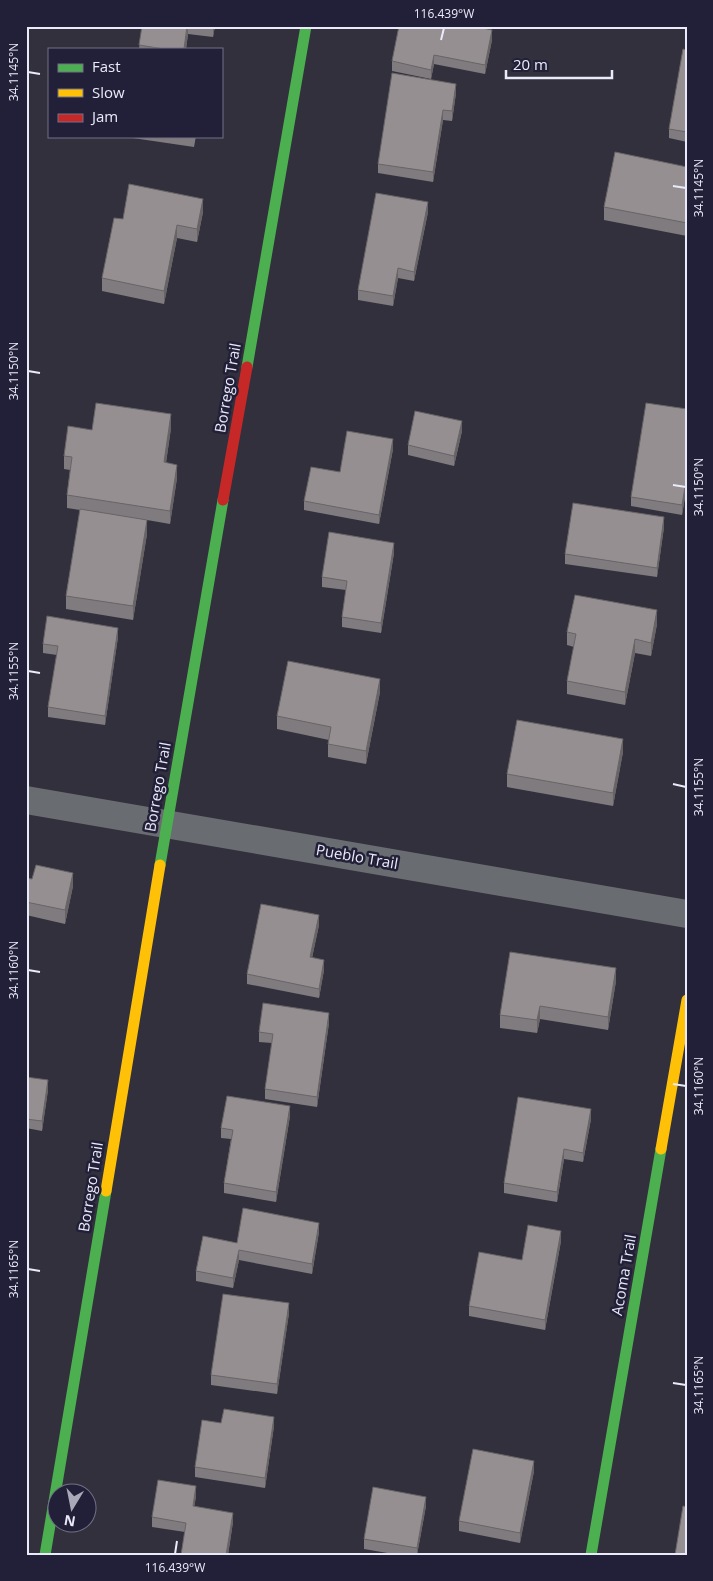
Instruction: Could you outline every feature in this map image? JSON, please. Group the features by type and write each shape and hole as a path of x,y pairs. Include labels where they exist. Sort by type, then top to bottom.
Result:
{"street":[{"name":"Borrego Trail","path":"45,1555 167,824 306,26"},
{"name":"Pueblo Trail","path":"26,800 687,914"},
{"name":"Acoma Trail","path":"591,1555 687,1000"}],"building":[{"path":"142,26 187,26 184,48 158,48 139,45"},
{"path":"399,26 473,26 492,30 485,65 434,55 431,70 392,61"},
{"path":"683,49 687,50 687,132 669,129"},
{"path":"392,73 456,84 452,111 443,110 433,172 378,164"},
{"path":"615,152 687,167 687,223 604,207"},
{"path":"129,184 203,199 197,229 177,225 164,291 102,278 114,218 123,219"},
{"path":"376,193 428,202 414,272 398,268 393,296 358,290"},
{"path":"96,403 171,414 164,462 177,465 170,511 67,495 72,457 64,456 68,426 92,430"},
{"path":"646,403 687,409 687,475 682,505 631,497"},
{"path":"415,411 462,421 454,456 408,445"},
{"path":"347,431 393,439 379,515 304,501 311,467 340,472"},
{"path":"573,503 664,517 657,568 565,554"},
{"path":"80,509 147,520 133,606 66,596"},
{"path":"329,532 394,543 381,623 342,617 347,581 322,577"},
{"path":"575,595 657,610 651,643 635,639 625,692 567,681 576,634 567,632"},
{"path":"47,616 118,628 105,716 48,707 58,646 43,644"},
{"path":"288,661 380,679 366,751 328,744 331,727 277,716"},
{"path":"517,720 623,739 613,793 507,774"},
{"path":"36,865 73,873 65,910 26,902 26,878 32,879"},
{"path":"261,904 319,915 310,957 324,960 319,989 247,974"},
{"path":"510,952 616,968 608,1017 540,1006 537,1020 500,1015"},
{"path":"263,1003 329,1013 317,1097 265,1089 273,1034 259,1032"},
{"path":"26,1077 48,1080 42,1121 26,1119"},
{"path":"227,1096 290,1106 276,1192 224,1183 233,1130 221,1128"},
{"path":"518,1097 591,1109 583,1153 564,1149 557,1192 504,1183"},
{"path":"243,1208 319,1223 312,1264 239,1250 233,1278 196,1271 203,1236 237,1243"},
{"path":"528,1225 561,1231 545,1320 469,1306 479,1252 522,1260"},
{"path":"223,1294 289,1303 277,1384 211,1375"},
{"path":"224,1409 274,1417 265,1478 195,1467 202,1420 221,1423"},
{"path":"473,1449 534,1461 520,1533 459,1521"},
{"path":"158,1480 196,1486 193,1506 233,1513 226,1555 181,1555 186,1523 152,1517"},
{"path":"373,1487 426,1497 417,1548 364,1539"},
{"path":"683,1506 687,1507 687,1555 675,1555"}],"traffic: fast":[{"path":"247,367 306,26"},
{"path":"160,865 223,500"},
{"path":"591,1555 661,1149"},
{"path":"45,1555 106,1191"}],"traffic: slow":[{"path":"106,1191 160,865"},
{"path":"661,1149 687,1000"}],"traffic: jam":[{"path":"223,500 247,367"}]}
